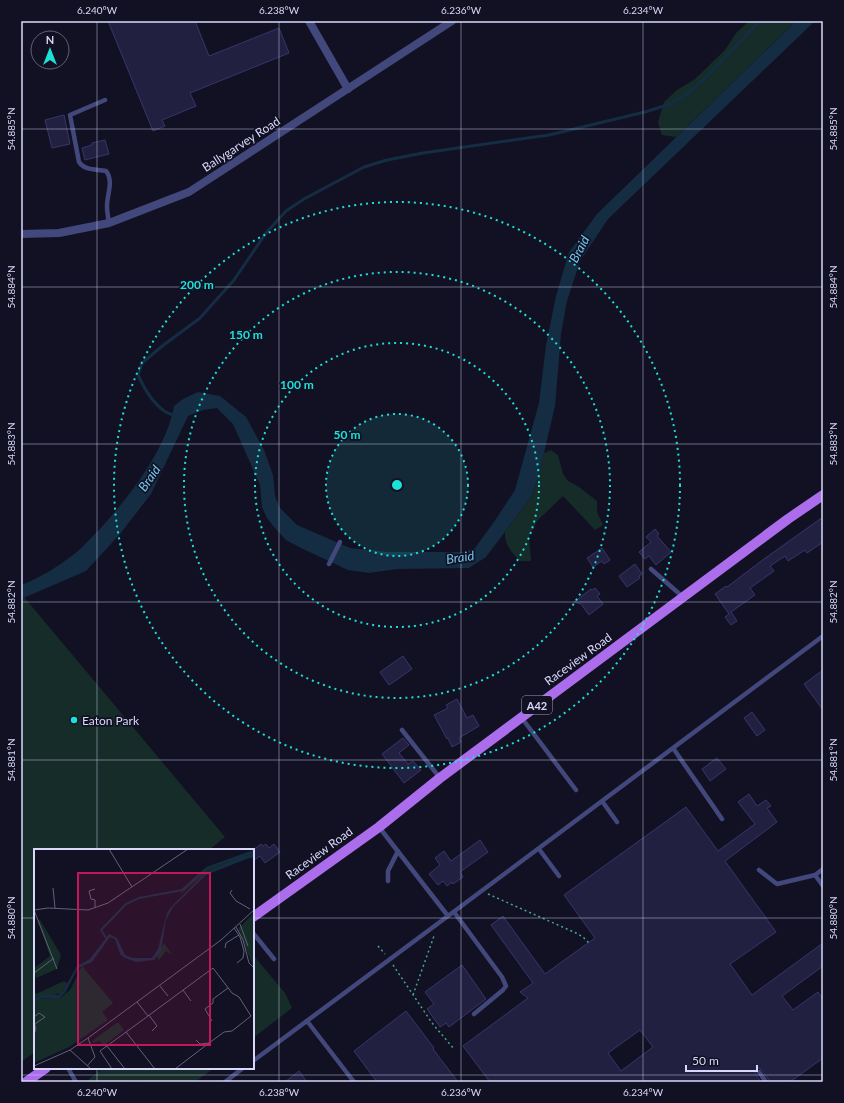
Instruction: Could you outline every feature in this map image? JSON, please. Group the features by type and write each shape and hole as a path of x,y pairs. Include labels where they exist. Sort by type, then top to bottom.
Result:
{"main road":[{"name":"Raceview Road","path":"254,916 379,826 521,717 788,519 823,495"},
{"path":"26,1082 45,1069"}],"street":[{"path":"309,21 348,89"},
{"name":"Ballygarvey Road","path":"21,234 59,233 109,223 189,192 452,21"}],"lane":[{"path":"105,100 70,114 79,162 85,169 106,171 108,173 110,184 107,205 109,223"},
{"path":"329,564 340,542"},
{"path":"651,569 683,597"},
{"path":"254,1060 823,636"},
{"path":"521,717 576,790"},
{"path":"402,730 440,778"},
{"path":"673,748 722,819"},
{"path":"602,801 617,822"},
{"path":"379,826 448,916"},
{"path":"539,849 558,876"},
{"path":"388,881 388,871 398,851"},
{"path":"759,870 778,884 815,875 823,869"},
{"path":"815,875 823,886"},
{"path":"454,912 502,977 506,986 497,996 474,1014"},
{"path":"254,934 274,959"},
{"path":"307,1021 354,1082"},
{"path":"69,1069 76,1082"},
{"path":"224,1082 242,1069"},
{"path":"759,1072 766,1082"}],"path":[{"path":"488,893 576,933 589,943"},
{"path":"413,994 430,943 435,934"},
{"path":"378,946 432,1023 454,1049"}],"green space":[{"path":"749,21 796,21 676,137 662,135 658,122 664,102 677,90 695,79 725,50 736,33"},
{"path":"551,450 558,455 563,474 568,481 579,487 597,501 597,512 603,525 595,530 563,496 537,521 529,537 531,561 520,561 507,544 505,532 531,497 544,453"},
{"name":"Eaton Park","path":"24,597 225,837 210,849 34,849 34,1053 21,1062 21,603"},
{"path":"254,956 285,993 292,1008 254,1037"},
{"path":"102,1069 213,1069 195,1082 138,1082 135,1080 128,1082 90,1082 89,1079"}],"water":[{"name":"Braid","path":"796,21 815,21 608,219 580,261 567,301 561,334 555,406 539,474 531,497 486,557 469,568 397,569 369,573 348,570 286,540 267,518 262,507 260,485 233,424 217,408 203,410 188,416 151,494 120,534 86,571 21,599 21,585 48,572 76,553 116,510 142,477 153,459 170,423 174,406 183,399 198,392 220,396 246,417 264,450 273,475 275,496 280,508 297,525 350,548 387,552 464,552 475,548 515,490 539,403 546,345 556,296 569,252 597,214"}],"building":[{"path":"108,21 195,21 209,56 279,28 289,53 190,93 196,106 162,120 165,126 153,131"},
{"path":"64,115 70,144 52,148 45,120"},
{"path":"105,140 109,154 85,160 82,148 92,145 92,143"},
{"path":"823,517 823,542 807,553 805,550 788,561 785,556 770,566 774,571 750,588 755,595 731,612 737,621 731,625 725,617 729,614 715,594 726,586 727,587"},
{"path":"655,529 659,534 657,536 671,552 656,565 649,556 645,559 639,552 651,542 646,537"},
{"path":"602,548 610,560 604,564 602,561 593,567 587,558"},
{"path":"635,564 642,574 639,576 640,578 627,587 619,576"},
{"path":"595,588 600,594 597,596 603,604 589,615 581,604 574,602 591,589 592,590"},
{"path":"403,656 412,669 389,685 380,672"},
{"path":"823,670 823,710 804,684"},
{"path":"457,699 467,718 473,715 479,726 459,738 461,742 452,747 434,715 448,708 446,705"},
{"path":"752,712 765,730 757,736 744,718"},
{"path":"403,738 409,745 399,753 408,764 413,761 421,770 404,783 382,754"},
{"path":"717,758 726,769 710,781 702,769"},
{"path":"749,794 757,806 766,800 771,806 767,808 777,822 725,861 776,932 730,964 752,995 823,943 823,966 782,996 793,1010 818,992 823,999 823,1058 790,1082 770,1082 759,1068 755,1073 761,1082 490,1082 463,1046 528,998 520,992 533,983 491,925 503,916 545,974 595,938 564,895 686,807 718,851 755,824 738,802","holes":["640,1030 653,1047 621,1071 608,1053"]},
{"path":"480,840 488,852 460,872 463,877 453,884 452,882 447,886 443,881 438,885 429,874 440,865 435,858 444,851 451,861"},
{"path":"261,844 263,846 266,844 269,848 274,844 280,852 265,863 260,856 254,860 254,849"},
{"path":"462,965 486,999 449,1027 446,1023 440,1027 427,1009 434,1004 425,992"},
{"path":"406,1011 458,1082 377,1082 354,1051"},
{"path":"299,1071 307,1082 285,1082"}],"waterway":[{"path":"175,416 159,407 146,390 138,375 142,363 200,318 234,280 266,233 286,211 304,199 364,167 387,160 423,153 549,135 645,112 670,104 687,94 706,77 760,21"}],"place":[{"name":"Eaton Park","path":"74,720"}]}
